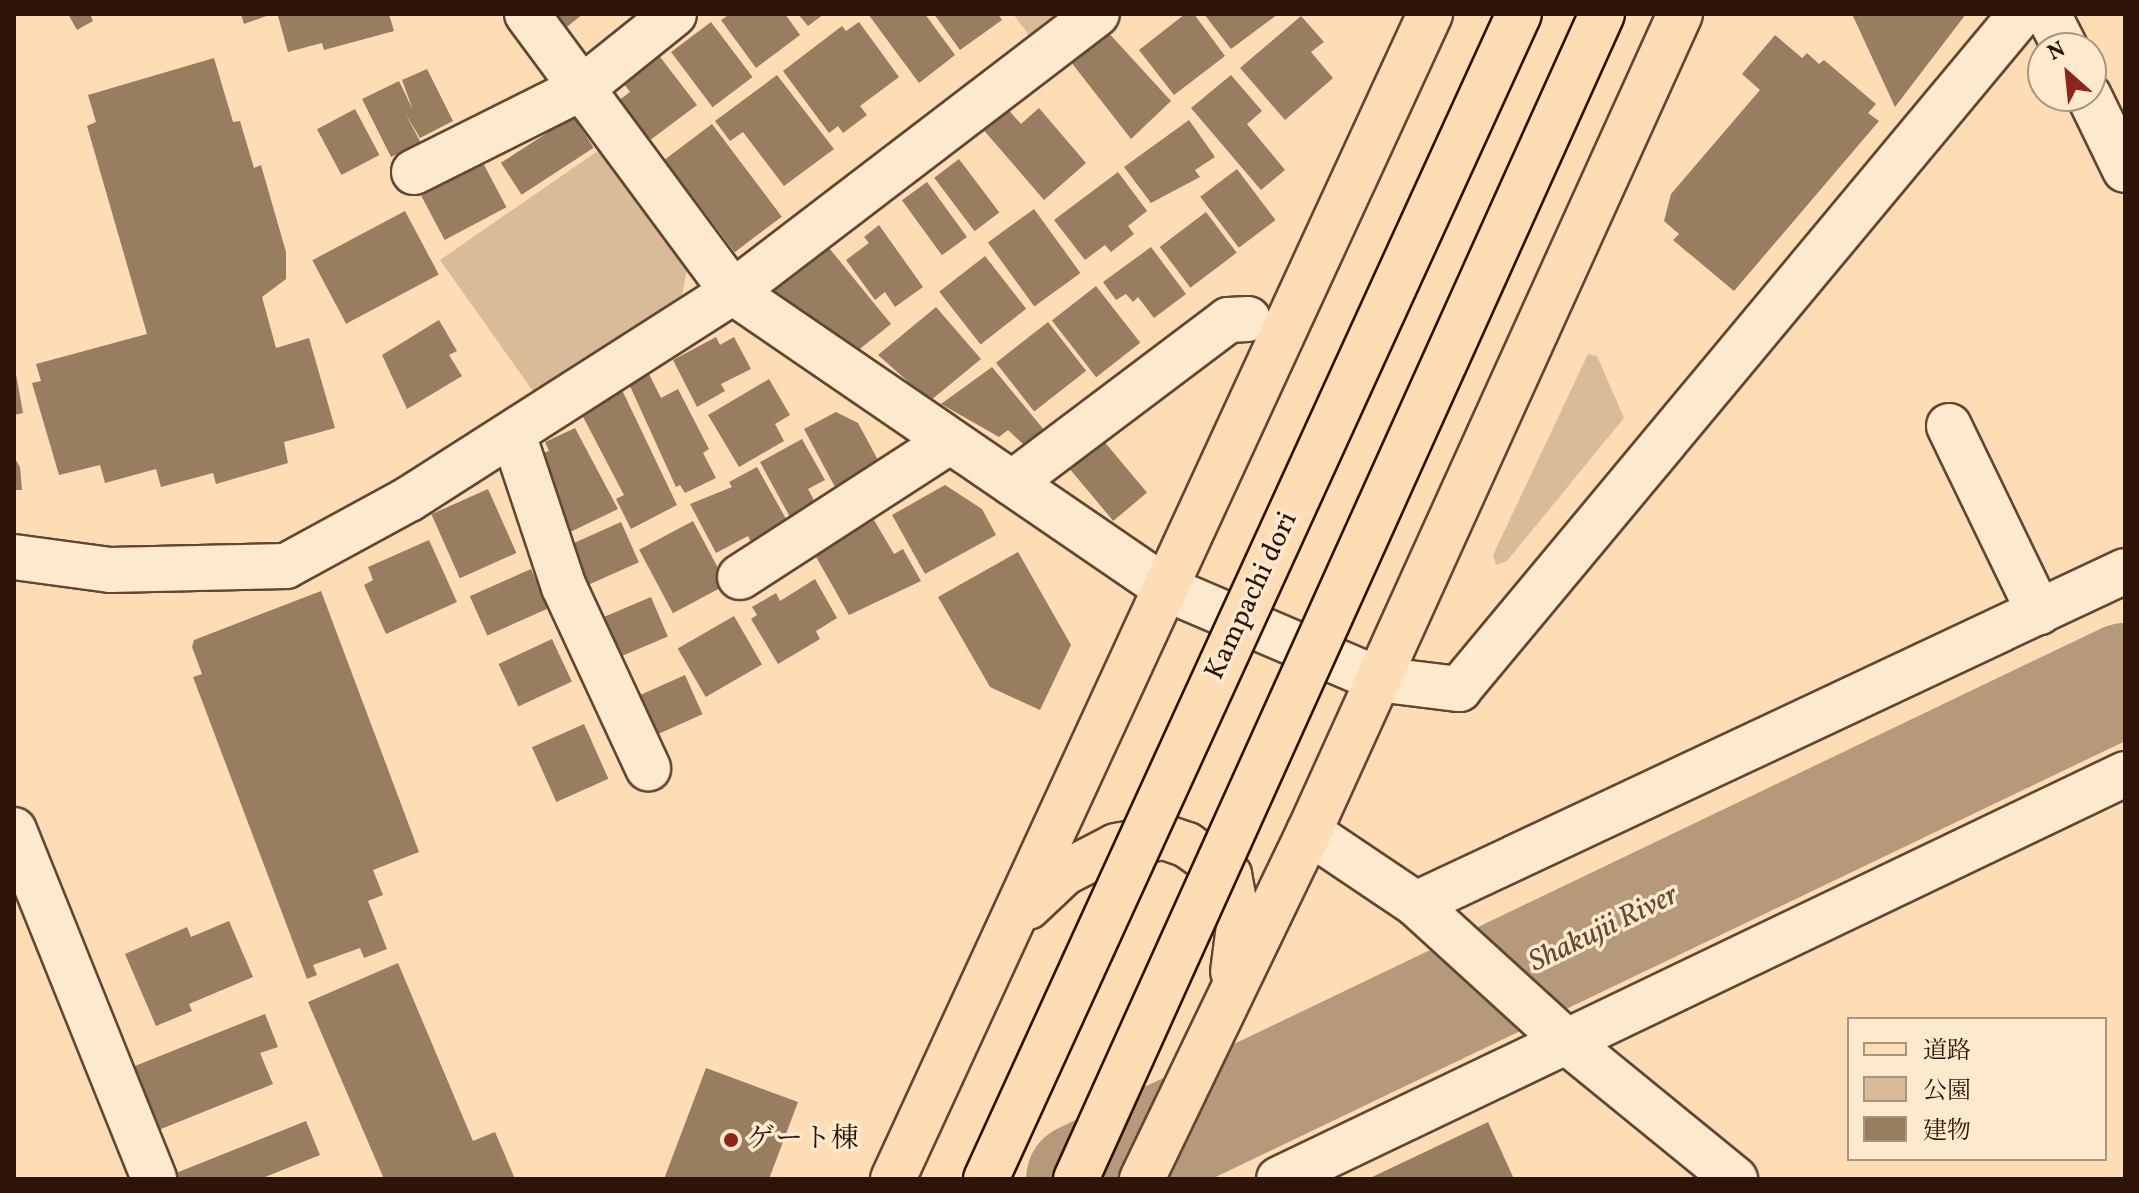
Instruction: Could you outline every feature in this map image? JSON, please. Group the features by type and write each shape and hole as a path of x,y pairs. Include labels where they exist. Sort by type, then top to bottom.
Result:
{"main road":[{"path":"893,1166 1013,921 1430,14"},
{"name":"Kampachi dori","path":"986,1179 1519,14"},
{"path":"1076,1179 1602,14"},
{"path":"1142,1179 1309,832 1680,14"},
{"path":"1013,921 1064,873 1116,846 1164,837 1187,845 1229,875 1239,926 1231,998"}],"street":[{"path":"527,14 733,292 1167,589 1377,679 1459,689 2021,14"},
{"path":"414,172 582,88 674,14"},
{"path":"14,557 110,570 286,566 513,434 733,292 1097,14"},
{"path":"2048,14 2057,32"},
{"path":"2097,112 2125,170"},
{"path":"1012,483 1228,320 1248,319"},
{"path":"1949,426 2039,612"},
{"path":"513,434 564,587 648,768"},
{"path":"740,577 950,441"},
{"path":"1416,904 2125,571"},
{"path":"1279,1179 1561,1036 2121,788"},
{"path":"14,830 154,1179"},
{"path":"1309,832 1416,904 1561,1036 1735,1179"}],"green space":[{"path":"1013,14 1066,14 1032,39"},
{"path":"602,148 687,270 682,296 537,397 440,260"},
{"path":"1588,354 1597,356 1624,418 1507,561 1496,565 1493,555"}],"building":[{"path":"68,14 90,14 93,21 77,30"},
{"path":"241,14 272,14 244,24"},
{"path":"389,14 394,31 324,50 322,43 288,52 278,16"},
{"path":"551,14 583,14 563,30"},
{"path":"730,14 785,14 800,35 756,68 721,20"},
{"path":"798,14 824,14 808,26"},
{"path":"868,14 925,14 955,55 919,83"},
{"path":"934,14 998,14 1002,20 960,50"},
{"path":"1185,14 1194,14 1225,56 1174,95 1139,50"},
{"path":"1204,14 1278,14 1231,49"},
{"path":"1852,14 1966,14 1895,107"},
{"path":"1301,16 1324,42 1311,52 1333,78 1285,120 1240,68"},
{"path":"711,22 753,77 713,107 671,52"},
{"path":"859,22 899,77 860,106 867,115 843,133 838,126 829,133 783,71 842,26 846,31"},
{"path":"1106,30 1171,101 1131,139 1071,62"},
{"path":"1775,35 1802,58 1807,53 1819,64 1824,60 1876,104 1868,113 1879,121 1734,291 1673,240 1679,234 1664,221 1671,194 1760,90 1742,74"},
{"path":"654,49 697,105 645,144 614,104 630,92 618,76"},
{"path":"214,58 233,122 240,121 254,168 261,165 286,252 286,279 262,297 276,348 309,338 335,428 284,442 288,463 216,484 213,473 161,487 156,469 105,483 100,465 59,475 32,383 41,381 36,364 147,334 87,126 96,122 88,95"},
{"path":"427,69 453,121 420,138 405,113 421,143 391,157 362,99 399,81 413,110 402,80"},
{"path":"777,75 834,149 784,186 743,132 730,141 715,121"},
{"path":"1231,75 1262,111 1247,124 1285,170 1261,190 1191,108"},
{"path":"1005,106 1021,124 1039,108 1086,163 1044,200 981,127"},
{"path":"355,109 379,155 341,175 317,129"},
{"path":"573,116 594,148 522,195 501,163"},
{"path":"1189,120 1215,157 1195,170 1200,177 1151,203 1124,167"},
{"path":"712,124 782,217 735,252 665,160"},
{"path":"959,159 999,213 975,231 934,178"},
{"path":"483,163 506,207 445,240 421,196"},
{"path":"1237,169 1276,220 1239,248 1200,197"},
{"path":"1118,172 1147,211 1128,226 1134,234 1111,252 1105,245 1085,260 1054,220"},
{"path":"927,182 967,237 942,255 902,200"},
{"path":"1034,209 1080,273 1034,306 988,243"},
{"path":"405,211 439,275 346,324 312,260"},
{"path":"1206,212 1237,253 1190,288 1160,247"},
{"path":"879,225 923,287 895,307 885,292 875,300 846,260 869,243 864,237"},
{"path":"825,243 891,324 856,352 768,290"},
{"path":"1151,247 1186,294 1154,318 1138,297 1133,302 1126,294 1116,300 1103,282"},
{"path":"985,256 1026,309 981,345 939,292"},
{"path":"1096,286 1140,343 1096,377 1052,320"},
{"path":"936,307 981,359 930,401 878,355"},
{"path":"439,320 457,351 449,355 462,376 407,409 382,355"},
{"path":"1048,322 1086,371 1034,411 996,363"},
{"path":"716,337 720,345 734,337 751,369 721,384 725,391 697,407 673,360"},
{"path":"14,363 23,413 14,415"},
{"path":"992,367 1045,431 1024,445 1008,430 999,437 941,404"},
{"path":"649,374 661,398 678,389 709,449 703,453 716,478 685,493 680,485 676,487 629,384"},
{"path":"769,379 790,415 775,424 784,441 739,467 708,415"},
{"path":"622,390 677,505 631,529 616,499 624,495 580,411"},
{"path":"836,412 858,423 879,462 835,487 804,429"},
{"path":"575,428 618,509 566,534 544,487 554,482 540,454 549,451 545,442"},
{"path":"802,439 825,480 808,489 816,504 791,519 760,462"},
{"path":"1102,439 1147,493 1113,521 1068,467"},
{"path":"14,457 20,467 22,490 14,490"},
{"path":"757,467 790,526 753,546 748,536 716,553 690,504 732,487 729,482"},
{"path":"945,485 982,509 996,535 925,574 892,515"},
{"path":"488,489 516,553 460,578 431,514"},
{"path":"874,520 894,554 903,549 921,581 849,615 815,555"},
{"path":"693,521 727,585 673,613 639,550"},
{"path":"621,522 639,562 580,589 562,548"},
{"path":"429,540 457,602 386,634 364,585 373,580 368,567"},
{"path":"1018,552 1071,645 1040,710 990,687 938,597"},
{"path":"531,569 548,608 487,636 470,596"},
{"path":"815,579 837,618 816,631 820,639 778,664 751,619 757,615 752,607 776,593 780,601"},
{"path":"321,591 419,852 373,870 383,895 368,901 387,949 364,958 360,948 313,965 317,975 307,979 193,677 202,674 192,647 194,640"},
{"path":"651,597 668,637 615,659 599,619"},
{"path":"734,616 762,664 706,697 678,648"},
{"path":"552,639 572,682 518,707 499,664"},
{"path":"685,675 702,714 650,737 633,698"},
{"path":"584,724 608,779 556,802 532,747"},
{"path":"229,921 253,977 189,1004 192,1011 156,1026 125,954 187,927 191,937"},
{"path":"398,963 473,1141 495,1132 515,1179 384,1179 308,1002"},
{"path":"265,1014 278,1047 260,1053 273,1084 151,1133 125,1070"},
{"name":"ゲート棟","path":"706,1068 798,1102 769,1179 664,1179"},
{"path":"306,1121 320,1155 260,1179 179,1179 176,1173"},
{"path":"1488,1122 1514,1179 1368,1179"}],"waterway":[{"name":"Shakujii River","path":"1082,1179 2125,679"}],"place":[{"name":"ゲート棟","path":"731,1140"}]}
